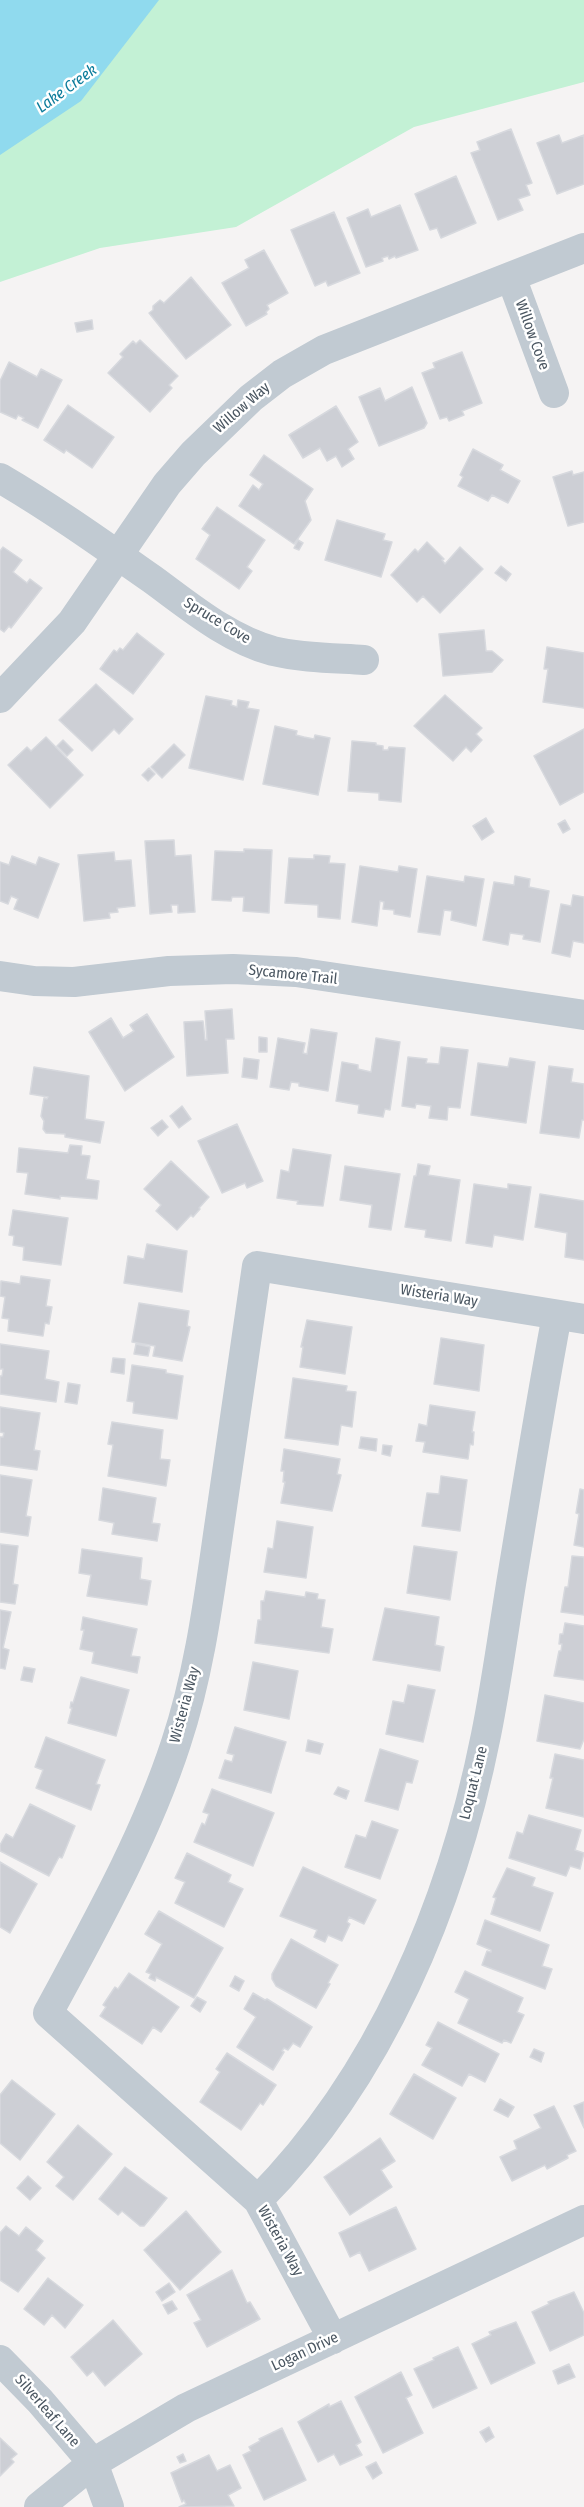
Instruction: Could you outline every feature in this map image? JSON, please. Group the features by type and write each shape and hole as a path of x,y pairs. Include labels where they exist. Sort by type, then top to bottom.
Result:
{"street":[{"name":"Willow Way","path":"0,698 72,622 167,484 193,454 251,398 282,374 324,350 584,248"},
{"name":"Willow Cove","path":"511,277 554,393"},
{"name":"Spruce Cove","path":"0,478 53,510 210,621 242,639 273,651 322,658 364,660"},
{"name":"Sycamore Trail","path":"0,976 34,981 74,982 169,971 233,969 296,972 584,1016"},
{"name":"Wisteria Way","path":"333,2339 258,2200 48,2013 145,1825 176,1745 188,1704 205,1624 257,1266 570,1317"},
{"name":"Loquat Lane","path":"258,2200 309,2145 350,2085 378,2039 407,1981 440,1902 465,1820 486,1735 570,1317"},
{"name":"Logan Drive","path":"39,2507 93,2463 186,2408 584,2220"},
{"name":"Silverleaf Lane","path":"0,2360 40,2401 93,2463 110,2507"}],"green space":[{"path":"0,0 584,0 584,82 414,127 236,227 100,248 0,282"}],"water":[{"name":"Lake Creek","path":"0,0 159,0 81,101 0,155"}],"building":[{"path":"511,129 532,183 526,185 530,195 518,199 523,210 498,220 471,153 480,150 477,142"},
{"path":"559,135 562,143 584,135 584,184 557,194 537,143"},
{"path":"456,176 476,223 441,238 437,228 430,230 415,194"},
{"path":"400,205 418,250 396,258 395,256 389,259 388,256 382,258 383,261 366,267 347,218 368,209 371,217"},
{"path":"334,212 360,273 328,286 326,281 315,286 291,230"},
{"path":"264,250 288,293 267,305 269,309 267,314 246,326 222,283 249,268 245,260"},
{"path":"191,277 231,325 186,359 149,313 160,300 164,303"},
{"path":"92,320 93,329 77,332 75,323"},
{"path":"140,340 178,376 169,385 172,388 150,412 108,373 123,357 120,354 133,341 136,344"},
{"path":"462,352 482,403 462,411 464,415 449,421 447,417 440,419 422,373 435,368 433,363"},
{"path":"9,362 37,377 41,369 62,380 38,428 22,420 24,418 18,415 16,419 0,412 0,381"},
{"path":"412,387 427,423 424,428 379,446 359,397 380,388 385,401"},
{"path":"68,405 114,437 92,468 66,450 64,453 44,440"},
{"path":"336,406 358,442 348,449 354,459 342,467 336,456 327,461 320,448 303,458 289,435"},
{"path":"473,449 503,465 500,470 520,481 508,503 492,495 488,501 458,486 463,477 460,475"},
{"path":"264,455 313,489 305,501 311,520 294,544 239,506 253,485 259,490 263,484 250,475"},
{"path":"572,471 573,475 584,472 584,522 568,526 553,477"},
{"path":"217,507 265,540 247,567 252,571 239,589 196,559 210,535 202,529"},
{"path":"337,520 385,534 383,540 392,542 381,577 325,560"},
{"path":"298,540 303,543 299,550 294,548"},
{"path":"427,542 444,559 442,560 445,564 460,547 483,569 440,613 423,596 417,602 391,575 415,549 418,552"},
{"path":"3,547 22,560 13,572 27,583 30,579 42,588 11,628 9,626 4,632 0,629 0,551"},
{"path":"501,566 511,574 506,581 495,573"},
{"path":"484,630 486,651 492,651 503,660 492,672 443,676 439,634"},
{"path":"137,633 164,654 133,694 100,669 114,650 117,652 120,648 123,650"},
{"path":"547,647 584,653 584,708 543,702 548,669 544,669"},
{"path":"96,684 133,719 119,734 114,729 92,751 59,720"},
{"path":"445,695 482,728 476,734 482,740 471,752 466,747 453,761 414,726"},
{"path":"206,696 232,701 231,705 237,707 238,700 249,702 247,708 259,710 243,780 189,768"},
{"path":"275,726 297,731 296,735 304,737 314,739 315,735 330,738 318,795 263,784"},
{"path":"584,729 584,792 560,805 534,756"},
{"path":"46,737 83,775 50,808 8,765 27,747 31,751"},
{"path":"63,740 73,750 67,756 57,746"},
{"path":"352,741 376,743 376,745 383,746 383,750 388,750 389,747 405,748 401,802 379,800 379,793 348,791"},
{"path":"174,744 185,755 162,778 151,767"},
{"path":"149,768 155,774 148,781 142,775"},
{"path":"486,818 494,832 482,840 473,826"},
{"path":"565,820 570,829 563,833 558,824"},
{"path":"174,840 175,856 191,855 195,912 178,913 178,905 171,905 172,912 150,914 145,841"},
{"path":"244,849 272,850 269,913 243,911 244,897 232,897 231,901 212,900 215,851 244,852"},
{"path":"114,852 115,861 131,860 135,906 117,908 118,912 109,913 110,918 84,921 78,855"},
{"path":"314,855 330,856 329,863 345,864 340,919 318,917 318,905 285,903 289,858 314,859"},
{"path":"12,856 36,865 39,857 59,864 38,918 14,909 18,899 11,896 8,904 0,901 0,862 9,865"},
{"path":"360,866 398,872 399,866 417,869 410,917 394,914 394,910 383,909 384,902 380,901 377,926 352,922"},
{"path":"427,876 464,882 465,876 484,879 476,926 451,920 452,911 444,910 440,935 418,932"},
{"path":"515,876 530,879 529,887 549,891 540,942 523,939 524,935 510,933 508,945 483,940 494,882 514,885"},
{"path":"573,895 584,897 584,943 573,941 570,957 552,953 561,904 571,906"},
{"path":"232,1009 234,1039 226,1039 228,1073 187,1076 184,1022 203,1021 205,1040 207,1040 205,1011"},
{"path":"147,1014 174,1057 125,1091 89,1032 111,1018 123,1038 134,1031 130,1025"},
{"path":"311,1029 337,1033 328,1091 299,1086 299,1083 291,1082 289,1090 270,1087 278,1038 305,1043 303,1053 307,1054"},
{"path":"259,1037 267,1038 267,1052 259,1052"},
{"path":"376,1038 400,1042 390,1110 385,1109 383,1117 358,1113 359,1105 336,1101 342,1062 358,1065 358,1069 371,1072"},
{"path":"441,1047 468,1050 460,1108 448,1107 447,1120 429,1118 431,1106 416,1104 415,1108 402,1106 408,1057 427,1059 426,1063 439,1064"},
{"path":"244,1058 259,1060 257,1079 242,1077"},
{"path":"510,1058 535,1062 526,1123 471,1115 478,1063 508,1067"},
{"path":"549,1066 573,1069 571,1082 584,1084 584,1120 582,1120 579,1138 540,1133"},
{"path":"34,1067 89,1076 85,1119 104,1122 100,1143 65,1137 65,1134 46,1133 41,1116 44,1098 48,1097 30,1094"},
{"path":"182,1106 191,1119 179,1128 170,1116"},
{"path":"162,1120 168,1127 158,1136 151,1128"},
{"path":"237,1124 263,1181 247,1188 245,1183 222,1193 198,1141"},
{"path":"70,1145 82,1146 81,1155 90,1156 86,1179 99,1181 97,1199 60,1196 60,1199 25,1194 28,1173 17,1172 19,1148 68,1153"},
{"path":"293,1149 331,1155 323,1206 297,1204 298,1201 277,1198 281,1170 289,1172"},
{"path":"171,1161 209,1197 193,1217 191,1215 177,1230 156,1211 161,1205 144,1189"},
{"path":"418,1164 430,1166 428,1175 460,1180 451,1241 425,1237 426,1230 405,1227"},
{"path":"345,1166 400,1174 391,1230 369,1227 372,1205 340,1200"},
{"path":"474,1184 508,1189 508,1184 531,1187 523,1240 494,1235 492,1247 466,1243"},
{"path":"540,1194 584,1201 584,1260 565,1257 567,1233 535,1227"},
{"path":"13,1210 68,1218 61,1265 23,1260 24,1247 13,1245 14,1236 9,1235"},
{"path":"147,1244 187,1251 182,1292 124,1283 128,1256 144,1259"},
{"path":"21,1276 50,1280 46,1306 52,1307 49,1324 45,1323 43,1336 8,1331 9,1319 2,1318 5,1297 0,1296 1,1281 20,1284"},
{"path":"139,1303 189,1311 187,1326 190,1327 182,1361 153,1356 155,1346 132,1342"},
{"path":"307,1320 352,1327 345,1374 300,1367 303,1347 301,1347"},
{"path":"441,1338 484,1345 479,1391 434,1384"},
{"path":"0,1344 49,1351 45,1379 59,1382 56,1402 0,1394 0,1376 2,1376 3,1369 0,1369"},
{"path":"136,1344 150,1347 148,1356 134,1354"},
{"path":"113,1358 125,1359 124,1374 111,1372"},
{"path":"132,1365 166,1370 166,1373 183,1376 177,1419 133,1413 134,1402 127,1401"},
{"path":"293,1378 347,1386 346,1391 356,1392 352,1427 341,1425 338,1445 285,1438"},
{"path":"68,1383 80,1385 77,1404 65,1402"},
{"path":"430,1405 475,1412 473,1445 470,1444 468,1459 423,1452 425,1442 416,1441 419,1424 427,1426"},
{"path":"0,1407 40,1413 34,1450 40,1451 37,1470 0,1465 0,1437 3,1437 4,1433 0,1432"},
{"path":"112,1422 163,1430 160,1459 170,1460 166,1486 108,1476 113,1445 108,1444"},
{"path":"361,1437 377,1439 376,1451 359,1448"},
{"path":"383,1445 392,1446 390,1456 382,1454"},
{"path":"284,1449 340,1459 337,1474 341,1475 332,1511 281,1503 285,1482 283,1482 284,1471 281,1471"},
{"path":"0,1475 32,1480 26,1516 31,1517 28,1536 0,1532"},
{"path":"441,1476 467,1480 460,1531 422,1526 427,1493 439,1494"},
{"path":"103,1488 156,1498 152,1523 160,1524 157,1541 112,1534 114,1523 99,1520"},
{"path":"580,1489 584,1490 584,1547 574,1545"},
{"path":"277,1521 313,1527 306,1578 264,1572 268,1548 273,1549"},
{"path":"0,1544 18,1546 13,1584 18,1585 15,1604 0,1602"},
{"path":"414,1546 457,1552 450,1600 407,1593"},
{"path":"82,1549 142,1558 140,1579 151,1581 147,1605 87,1596 91,1575 79,1573"},
{"path":"572,1556 584,1557 584,1615 561,1612 565,1587 568,1587"},
{"path":"266,1591 305,1597 306,1592 318,1594 317,1599 325,1600 321,1627 333,1629 329,1653 255,1643 258,1620 261,1620 261,1601 264,1601"},
{"path":"385,1608 439,1617 435,1645 444,1647 440,1671 373,1660"},
{"path":"0,1610 11,1612 3,1648 9,1650 5,1669 0,1668"},
{"path":"83,1617 137,1629 131,1656 140,1657 137,1673 92,1663 94,1652 80,1649 84,1630 81,1630"},
{"path":"565,1623 584,1626 584,1680 554,1676 562,1644 559,1644 560,1634 563,1634"},
{"path":"253,1662 298,1671 289,1719 244,1710"},
{"path":"24,1667 35,1669 32,1682 21,1680"},
{"path":"81,1677 129,1690 116,1736 68,1723 72,1708 70,1708 71,1702 73,1703"},
{"path":"408,1685 435,1690 423,1742 386,1734 393,1701 404,1703"},
{"path":"545,1695 584,1703 584,1739 580,1749 537,1741"},
{"path":"235,1727 286,1742 271,1793 219,1778 225,1760 232,1762 234,1755 227,1753"},
{"path":"46,1737 105,1760 96,1784 100,1785 91,1810 36,1788 43,1770 35,1767"},
{"path":"308,1740 323,1744 320,1754 306,1751"},
{"path":"380,1749 418,1761 412,1783 406,1782 398,1810 365,1801"},
{"path":"555,1754 584,1760 584,1817 546,1808 553,1778 550,1778"},
{"path":"338,1787 349,1791 346,1799 334,1794"},
{"path":"212,1789 274,1813 253,1866 194,1842 202,1823 205,1825 209,1814 203,1812"},
{"path":"30,1804 75,1826 62,1858 59,1857 49,1876 0,1851 0,1845 6,1834 13,1838"},
{"path":"529,1815 581,1830 575,1850 584,1853 580,1869 570,1866 566,1876 509,1858 517,1832 523,1834"},
{"path":"372,1821 398,1830 380,1879 345,1867 356,1835 366,1838"},
{"path":"187,1853 231,1875 228,1882 243,1889 224,1927 175,1903 185,1882 175,1878"},
{"path":"0,1862 37,1884 10,1933 0,1927"},
{"path":"303,1867 376,1900 364,1924 349,1917 347,1922 350,1924 342,1941 328,1935 325,1942 314,1937 317,1930 280,1916"},
{"path":"507,1868 535,1878 532,1886 553,1893 540,1931 491,1914 496,1898 493,1897"},
{"path":"159,1911 223,1948 194,1998 156,1977 155,1981 149,1978 151,1974 146,1972 162,1944 145,1934"},
{"path":"485,1920 549,1945 542,1966 552,1969 545,1989 482,1965 487,1951 491,1952 477,1944"},
{"path":"291,1939 338,1965 316,2008 276,1986 272,1979 272,1974"},
{"path":"465,1971 523,1998 517,2012 524,2015 511,2043 504,2040 502,2043 458,2023 469,1999 455,1992"},
{"path":"129,1973 179,2007 161,2032 153,2027 142,2044 100,2016 106,2007 103,2005 115,1987 118,1989"},
{"path":"235,1976 244,1981 239,1991 230,1986"},
{"path":"253,1993 312,2027 300,2047 293,2043 288,2050 284,2048 273,2070 237,2047 256,2017 244,2009"},
{"path":"197,1997 206,2002 200,2012 191,2006"},
{"path":"438,2022 499,2054 485,2082 469,2074 462,2086 422,2065 432,2048 426,2045"},
{"path":"534,2049 544,2053 541,2062 530,2057"},
{"path":"227,2053 276,2085 263,2105 260,2103 241,2130 200,2102 220,2072 216,2069"},
{"path":"414,2074 456,2098 433,2139 390,2114"},
{"path":"12,2080 55,2114 20,2160 0,2143 0,2095"},
{"path":"500,2099 514,2107 508,2117 494,2110"},
{"path":"584,2102 584,2128 574,2106"},
{"path":"554,2106 576,2151 547,2169 545,2165 512,2181 500,2157 517,2149 514,2141 541,2128 534,2115"},
{"path":"78,2125 112,2154 73,2200 56,2186 64,2177 47,2162"},
{"path":"380,2138 395,2161 381,2170 392,2187 350,2215 324,2177"},
{"path":"125,2167 167,2198 144,2226 140,2226 122,2211 118,2215 99,2199"},
{"path":"28,2176 41,2188 30,2200 17,2188"},
{"path":"396,2207 416,2249 369,2271 360,2252 350,2257 339,2233"},
{"path":"186,2211 221,2252 180,2290 144,2250"},
{"path":"6,2226 19,2236 26,2227 43,2241 36,2250 45,2258 18,2292 0,2280 0,2233"},
{"path":"232,2270 247,2303 250,2302 260,2319 207,2347 194,2323 201,2320 187,2295"},
{"path":"48,2278 83,2305 65,2328 52,2315 44,2325 24,2309"},
{"path":"169,2283 175,2292 162,2301 156,2292"},
{"path":"574,2292 584,2313 584,2335 550,2351 532,2312 549,2304 548,2302"},
{"path":"172,2301 177,2309 168,2314 163,2305"},
{"path":"113,2320 142,2354 105,2386 93,2371 87,2376 71,2357"},
{"path":"516,2322 535,2363 491,2384 472,2344 491,2335 489,2332"},
{"path":"458,2347 477,2388 433,2408 414,2369"},
{"path":"569,2364 575,2377 558,2384 553,2371"},
{"path":"401,2372 412,2395 406,2398 423,2433 383,2453 355,2397"},
{"path":"341,2401 361,2442 356,2445 362,2455 340,2465 334,2454 318,2462 298,2422 329,2404 329,2407"},
{"path":"489,2427 494,2437 486,2442 480,2432"},
{"path":"282,2428 306,2480 264,2500 243,2455 251,2451 249,2447 260,2441 259,2439"},
{"path":"0,2438 17,2454 11,2459 14,2462 0,2476"},
{"path":"183,2454 186,2461 180,2463 177,2457"},
{"path":"209,2455 217,2471 230,2465 241,2488 228,2495 234,2506 179,2507 186,2504 184,2500 182,2502 171,2473"},
{"path":"376,2462 382,2473 373,2479 366,2467"}]}
